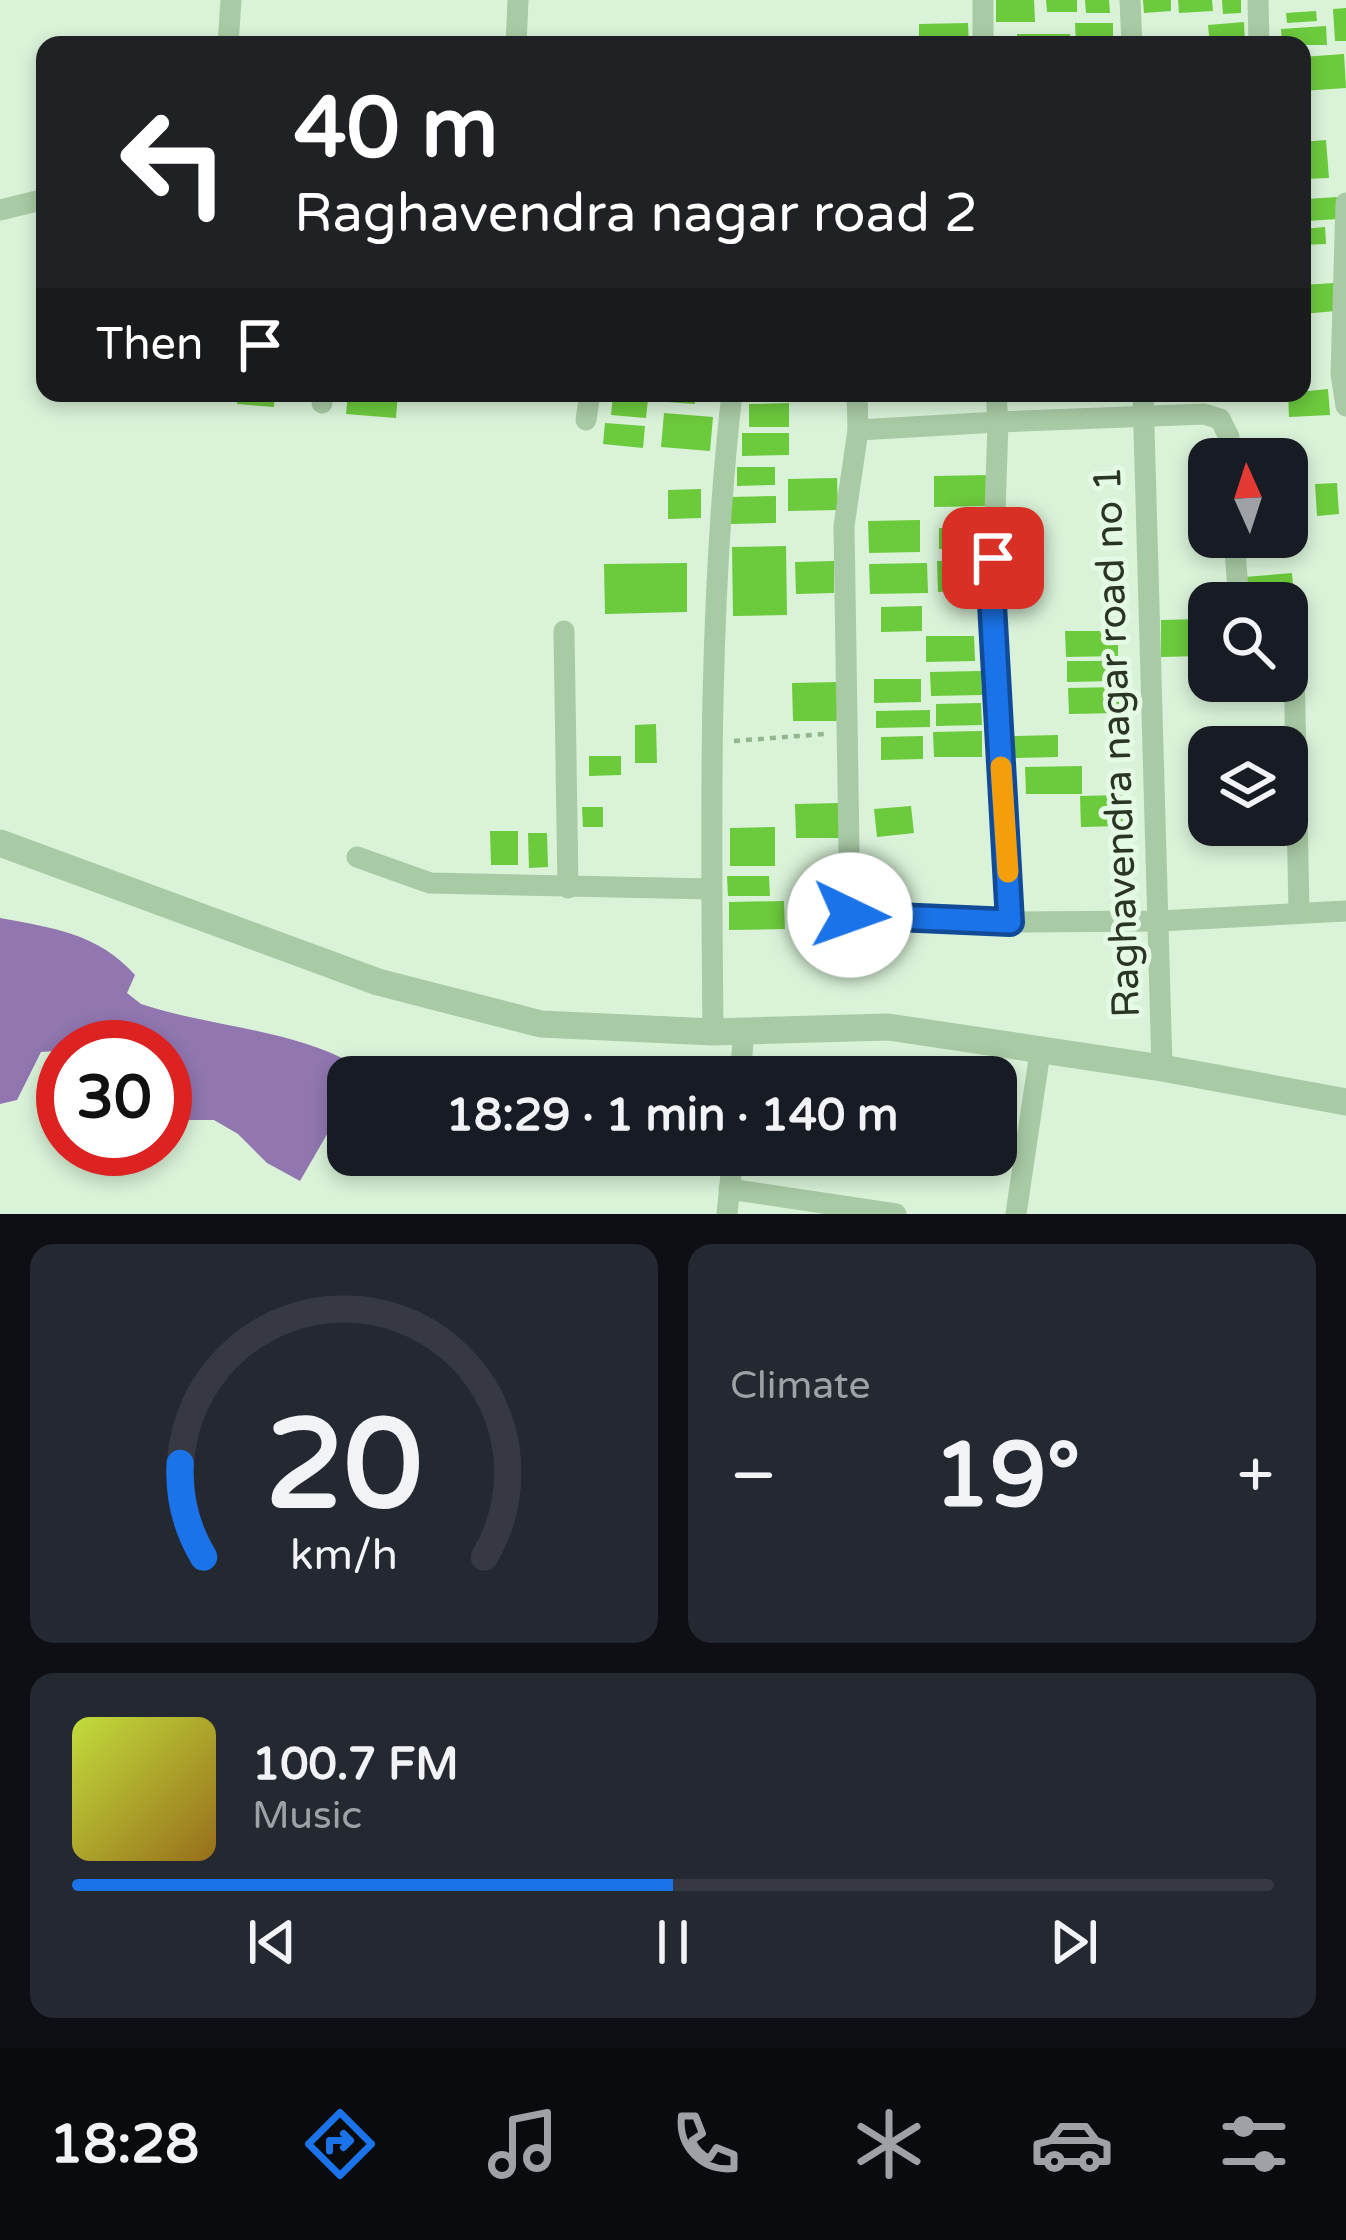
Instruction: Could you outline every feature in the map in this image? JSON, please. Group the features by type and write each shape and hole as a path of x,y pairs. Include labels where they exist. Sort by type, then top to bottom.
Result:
{"street":[{"path":"229,36 231,0"},
{"path":"516,36 518,0"},
{"path":"983,0 983,36"},
{"path":"1130,0 1132,36"},
{"path":"1258,0 1259,36"},
{"path":"0,210 36,201"},
{"path":"1346,203 1342,374 1346,406"},
{"path":"586,420 589,402"},
{"path":"712,1032 710,743 722,478 731,402"},
{"path":"856,402 858,430 844,526 850,915 1159,922 1346,911"},
{"path":"997,402 992,604 1010,922"},
{"path":"858,430 998,422 1144,403 1220,419 1228,438"},
{"name":"Raghavendra nagar road no 1","path":"1144,403 1162,1069"},
{"path":"564,631 568,888"},
{"path":"1295,702 1299,912"},
{"path":"0,843 378,982 541,1024 712,1032 888,1027 1346,1102"},
{"path":"357,857 430,884 711,889"},
{"path":"742,1056 744,1031"},
{"path":"1016,1214 1040,1052"},
{"path":"727,1214 731,1176"},
{"path":"730,1189 896,1214"}],"path":[{"path":"710,743 849,731"}],"shaded area":[{"path":"0,918 73,934 106,950 135,975 127,993 141,1004 276,1035 337,1056 327,1056 327,1134 300,1181 267,1163 238,1134 214,1120 192,1120 192,1020 36,1020 36,1062 17,1100 0,1104"}],"building":[{"path":"996,0 1034,0 1035,22 996,22"},
{"path":"1046,0 1077,0 1077,12 1047,12"},
{"path":"1085,0 1109,0 1110,13 1086,13"},
{"path":"1143,0 1171,0 1171,11 1144,13"},
{"path":"1178,0 1212,0 1213,11 1179,13"},
{"path":"1222,0 1241,0 1241,13 1223,14"},
{"path":"1346,8 1346,41 1335,41 1333,9"},
{"path":"1316,11 1317,21 1287,23 1286,13"},
{"path":"1244,22 1245,36 1209,36 1208,25"},
{"path":"968,23 969,36 919,36 919,24"},
{"path":"1075,23 1113,23 1113,36 1076,36"},
{"path":"1326,26 1327,45 1311,45 1311,36 1281,36 1281,29"},
{"path":"1017,34 1070,34 1070,36"},
{"path":"1344,54 1346,88 1311,90 1311,56"},
{"path":"1326,140 1329,178 1311,179 1311,141"},
{"path":"1337,197 1338,219 1311,221 1311,199"},
{"path":"1325,227 1326,244 1311,245 1311,228"},
{"path":"1334,283 1336,311 1311,313 1311,284"},
{"path":"1328,389 1330,415 1289,417 1288,402 1311,402 1311,391"},
{"path":"237,402 274,402 274,407"},
{"path":"347,402 397,402 396,418 346,414"},
{"path":"612,402 648,402 646,418 611,415"},
{"path":"789,403 789,427 749,427 749,404"},
{"path":"664,413 713,417 710,451 661,447"},
{"path":"605,423 645,426 643,448 603,444"},
{"path":"742,433 789,433 789,455 742,456"},
{"path":"737,467 775,467 775,485 737,486"},
{"path":"990,475 990,506 934,507 934,476"},
{"path":"837,478 838,510 788,511 788,479"},
{"path":"1337,483 1339,514 1317,516 1315,484"},
{"path":"701,489 701,518 668,519 668,490"},
{"path":"776,496 776,523 730,524 730,497"},
{"path":"920,520 920,552 869,553 868,521"},
{"path":"939,528 974,528 975,548 939,549"},
{"path":"786,546 787,615 733,616 732,547"},
{"path":"1013,552 1042,552 1042,573 1013,574"},
{"path":"981,560 982,591 938,592 937,561"},
{"path":"834,561 834,593 796,594 795,562"},
{"path":"687,563 687,612 605,614 604,564"},
{"path":"927,563 928,593 870,594 869,564"},
{"path":"1292,573 1293,582 1245,582 1245,577"},
{"path":"922,606 922,631 881,632 881,607"},
{"path":"1188,619 1188,656 1161,657 1161,620"},
{"path":"1065,631 1118,631 1118,656 1066,657"},
{"path":"926,636 974,636 975,661 926,662"},
{"path":"1067,661 1114,661 1114,681 1067,682"},
{"path":"981,671 982,695 931,696 930,672"},
{"path":"874,679 921,679 921,702 874,703"},
{"path":"838,682 838,721 793,721 792,683"},
{"path":"1119,687 1119,713 1069,714 1068,688"},
{"path":"981,703 982,725 936,726 936,704"},
{"path":"930,710 930,727 876,728 876,711"},
{"path":"656,724 657,763 635,763 635,725"},
{"path":"982,731 982,757 934,757 933,732"},
{"path":"1058,735 1058,757 1015,758 1014,736"},
{"path":"923,736 923,759 881,760 881,737"},
{"path":"589,756 621,756 621,775 589,776"},
{"path":"1082,766 1082,794 1026,794 1025,767"},
{"path":"1122,795 1123,826 1081,827 1080,796"},
{"path":"840,803 840,838 796,838 795,804"},
{"path":"911,806 914,833 877,837 874,809"},
{"path":"582,807 603,807 603,827 583,827"},
{"path":"775,827 775,866 730,866 730,828"},
{"path":"490,831 518,831 518,865 491,865"},
{"path":"528,833 547,833 548,867 529,868"},
{"path":"727,876 769,876 770,896 728,896"},
{"path":"784,901 785,929 729,930 729,902"}],"slow traffic":[{"path":"1001,767 1008,872"}],"route":[{"path":"850,915 1010,922 993,558"}]}
